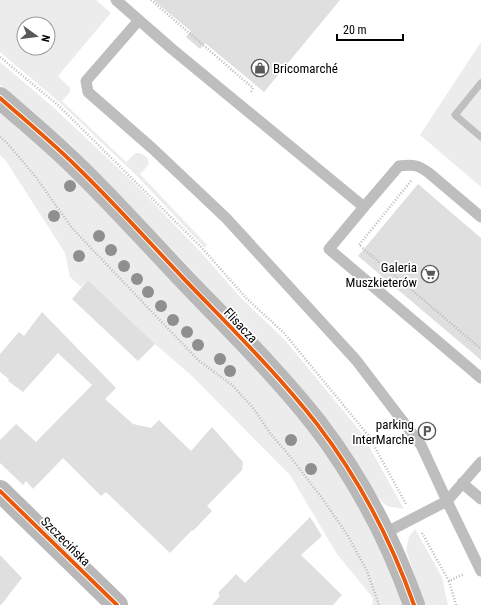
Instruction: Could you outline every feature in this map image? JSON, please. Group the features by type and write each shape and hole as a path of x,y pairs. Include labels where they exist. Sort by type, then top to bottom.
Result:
{"street":[{"name":"Flisacza","path":"0,98 36,128 79,168 291,392 317,424 365,496 385,533 398,562 414,605"},
{"name":"Szczecińska","path":"0,491 117,605"}],"lane":[{"path":"116,0 364,207"},
{"path":"139,20 86,81 88,92 226,218 356,360 421,445 480,568"},
{"path":"481,217 422,168 412,164 399,166 329,249 481,378"},
{"path":"385,533 447,501 481,462"},
{"path":"462,483 481,499"}],"path":[{"path":"151,0 253,88 240,105"},
{"path":"0,137 7,143 35,176 72,228 198,360 232,385 254,409 270,432 322,498 348,536 367,571 379,605"},
{"path":"422,168 358,245 481,349"},
{"path":"456,605 449,581 480,568"}],"shaded area":[{"path":"0,0 96,0 110,12 110,14 58,76 70,88 70,92 62,101 126,162 136,153 142,154 146,157 149,162 140,174 207,245 205,248 137,176 59,102 0,52"},
{"path":"481,42 481,187 420,135"},
{"path":"0,62 53,107 135,184 198,249 241,298 284,339 361,432 404,509 387,506 381,501 217,298 169,246 72,146 0,85"},
{"path":"0,111 63,166 266,380 300,418 340,475 359,507 392,576 402,605 372,605 373,598 337,554 290,475 193,377 155,344 88,280 81,287 70,277 65,253 6,161 0,155"},
{"path":"415,529 442,577 448,605 425,605 406,550 409,537"}],"building":[{"name":"Bricomarché","path":"153,0 340,0 264,92 205,43 200,49 186,37 191,31"},
{"name":"Galeria Muszkieterów","path":"418,184 481,238 481,360 358,256"},
{"path":"88,280 155,344 138,361 72,299"},
{"path":"42,312 116,388 105,399 133,424 151,428 159,420 191,451 212,427 243,462 242,470 207,506 212,511 170,553 106,492 101,496 63,458 33,489 26,481 23,485 0,463 0,440 16,424 36,442 92,385 58,353 23,392 8,381 9,379 0,372 0,354 19,332 24,336"},
{"path":"310,517 322,536 301,555 342,595 333,605 212,605 220,596 218,593 236,574 245,583"},
{"path":"0,555 22,578 1,605 0,605"}],"waterway":[{"path":"481,83 455,115 481,137"}],"cycle path":[{"path":"0,98 58,149 104,194 253,350 302,405 347,466 373,511 395,557 414,605"},
{"path":"0,491 117,605"}],"place":[{"name":"Bricomarché","path":"260,68"},
{"name":"Galeria Muszkieterów","path":"430,274"},
{"name":"parking InterMarche","path":"427,431"}]}
